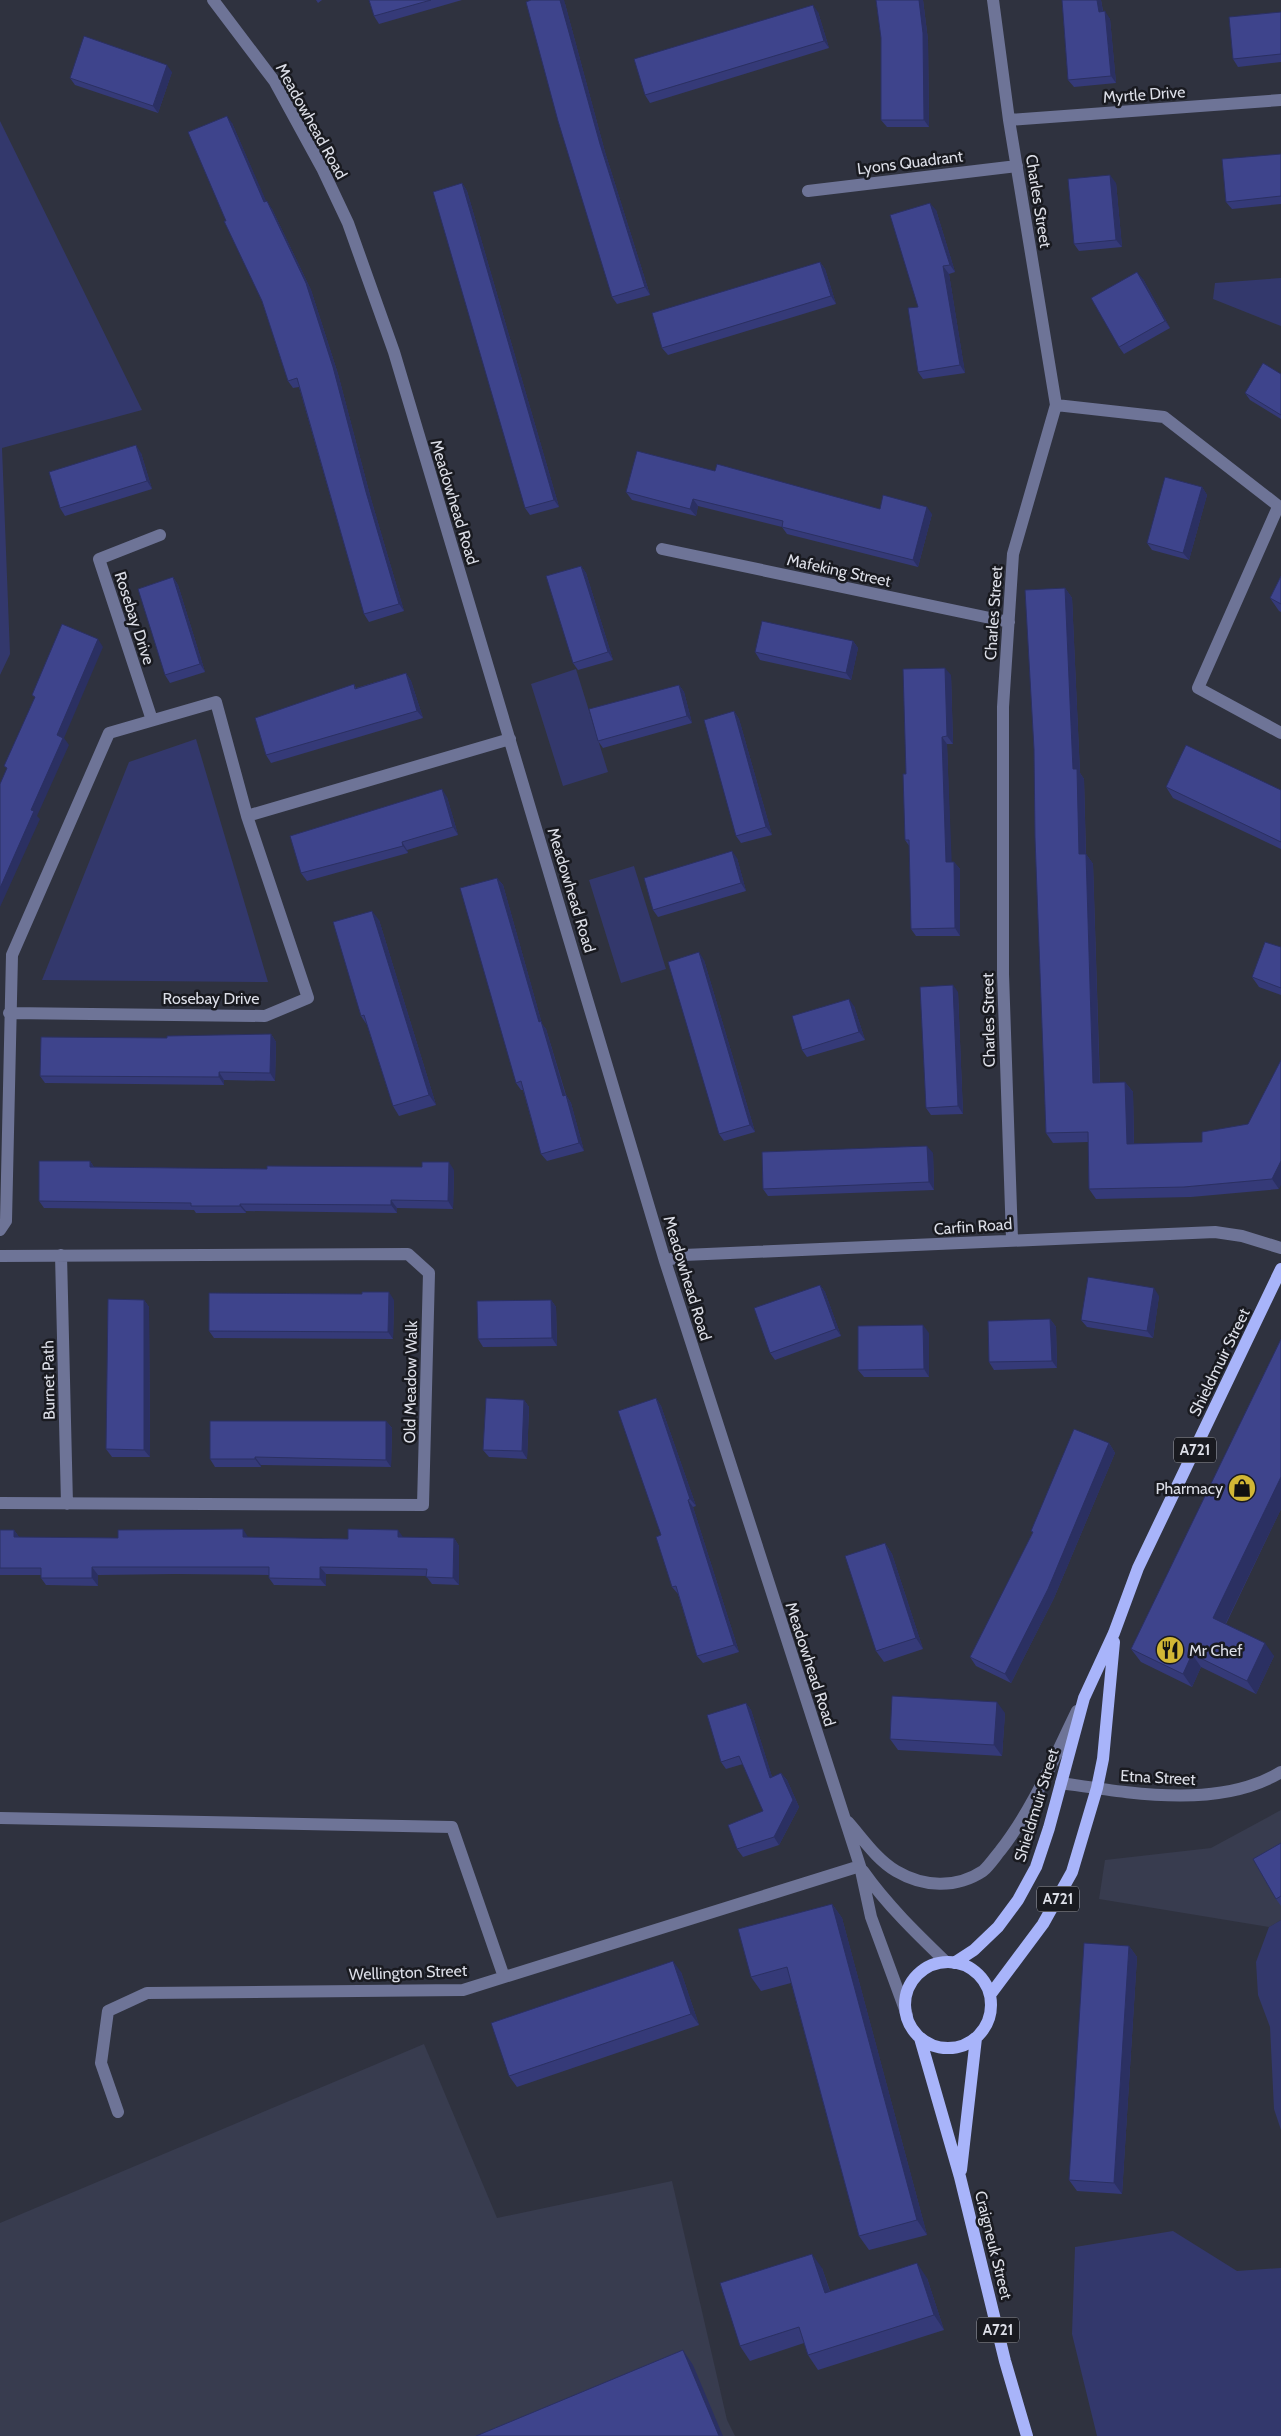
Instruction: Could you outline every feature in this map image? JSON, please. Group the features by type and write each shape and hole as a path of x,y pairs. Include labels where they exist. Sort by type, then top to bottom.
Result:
{"main road":[{"name":"Shieldmuir Street","path":"950,1963 964,1958 986,1940 1018,1900 1036,1867 1084,1698 1114,1633 1138,1568 1281,1269"},
{"name":"Shieldmuir Street","path":"990,1995 1043,1924 1072,1872 1097,1788 1103,1759 1114,1633"},
{"path":"950,1963 974,1970 984,1982 990,1995"},
{"name":"A721","path":"920,2038 911,2028 906,2015 906,2000 910,1986 919,1974 932,1966 950,1963"},
{"name":"A721","path":"976,2038 988,2022 991,2009 990,1995"},
{"path":"920,2038 932,2045 945,2048 958,2047 976,2038"},
{"name":"Craigneuk Street","path":"920,2038 960,2178 1005,2360 1027,2436"},
{"name":"Craigneuk Street","path":"960,2178 976,2038"}],"street":[{"name":"Meadowhead Road","path":"212,0 275,82 322,168 348,223 394,352 665,1260 860,1866 871,1917 906,2015"},
{"name":"Charles Street","path":"994,0 1009,120 1056,405 1014,554 1003,707 1003,974 1012,1240"},
{"name":"Myrtle Drive","path":"1009,120 1281,100"},
{"name":"Lyons Quadrant","path":"808,191 1017,166"},
{"path":"1056,405 1164,418 1219,458 1280,507 1198,688 1281,733"},
{"name":"Rosebay Drive","path":"152,720 99,559 160,535"},
{"name":"Mafeking Street","path":"662,549 1009,622"},
{"name":"Rosebay Drive","path":"0,1230 6,1221 9,1013 12,955 109,733 216,702 248,816 308,998 265,1016 9,1013"},
{"path":"248,816 510,739"},
{"name":"Carfin Road","path":"665,1260 684,1255 1215,1232 1242,1236 1281,1248"},
{"name":"Old Meadow Walk","path":"0,1256 408,1254 428,1273 424,1505 0,1503"},
{"name":"Burnet Path","path":"61,1255 68,1504"},
{"name":"Meadowhead Road","path":"844,1817 882,1862 897,1872 921,1883 939,1885 960,1881 983,1870 1010,1838 1027,1811 1084,1698"},
{"name":"Etna Street","path":"1061,1783 1144,1795 1199,1796 1238,1788 1281,1772"},
{"path":"0,1818 452,1827 504,1977"},
{"name":"Meadowhead Road","path":"860,1866 880,1895 950,1963"},
{"name":"Wellington Street","path":"118,2112 101,2063 108,2011 147,1993 463,1990 860,1866"}],"shaded area":[{"path":"0,121 142,410 2,448 10,654 0,675"},
{"path":"1281,278 1281,326 1213,299 1215,283"},
{"path":"576,669 608,772 563,786 531,684"},
{"path":"196,739 268,982 42,980 129,762"},
{"path":"634,866 666,969 621,983 589,880"},
{"path":"1281,1810 1281,1920 1269,1927 1099,1899 1105,1860 1211,1848"},
{"path":"1281,1920 1281,2130 1274,2109 1270,2027 1258,1995 1256,1962 1269,1927"},
{"path":"424,2044 497,2218 672,2181 727,2420 735,2436 0,2436 0,2223"},
{"path":"1173,2231 1237,2271 1281,2268 1281,2436 1097,2436 1072,2334 1075,2247"}],"building":[{"path":"369,0 431,0 374,16"},
{"path":"531,0 560,0 600,144 645,287 612,297 558,121 526,2"},
{"path":"876,0 919,0 923,33 924,120 881,120 881,38"},
{"path":"1062,0 1097,0 1099,12 1105,11 1111,76 1068,80"},
{"path":"813,5 824,41 645,95 634,59"},
{"path":"1281,12 1281,54 1233,59 1229,17"},
{"path":"84,36 167,65 153,106 70,78"},
{"path":"227,116 264,202 267,201 306,283 333,367 366,492 399,604 364,614 297,378 288,381 262,301 224,221 226,221 188,132"},
{"path":"1281,154 1281,196 1226,202 1222,159"},
{"path":"1110,175 1116,240 1074,244 1068,179"},
{"path":"462,183 554,500 525,508 433,192"},
{"path":"930,203 950,265 943,266 960,365 918,372 908,308 918,307 890,215"},
{"path":"820,262 831,296 662,348 652,313"},
{"path":"1137,272 1165,321 1119,347 1091,298"},
{"path":"1263,363 1281,374 1281,415 1245,393"},
{"path":"136,445 147,481 60,508 49,472"},
{"path":"637,451 715,471 717,464 880,509 883,495 927,507 913,560 782,527 783,521 693,499 690,509 626,492"},
{"path":"1165,477 1202,487 1183,553 1147,543"},
{"path":"581,566 608,652 573,663 546,576"},
{"path":"1281,576 1281,604 1270,598"},
{"path":"173,577 200,664 165,675 138,589"},
{"path":"1065,588 1073,769 1077,769 1079,854 1086,854 1093,1083 1125,1082 1127,1144 1202,1142 1202,1132 1248,1124 1281,1060 1281,1161 1272,1179 1184,1187 1089,1189 1088,1132 1046,1133 1035,838 1034,749 1025,590"},
{"path":"762,621 853,641 846,673 755,652"},
{"path":"62,624 98,639 57,735 63,738 31,810 34,811 0,888 0,784 7,768 4,766 35,697 32,695"},
{"path":"945,668 947,736 942,737 946,862 954,862 955,928 911,929 909,840 905,840 903,774 906,774 903,669"},
{"path":"406,673 417,711 266,755 255,718 354,684 355,689"},
{"path":"679,685 687,716 598,741 589,709"},
{"path":"734,711 766,827 736,836 704,720"},
{"path":"1186,745 1281,790 1281,842 1166,787"},
{"path":"442,789 453,827 402,842 403,846 301,873 290,836"},
{"path":"732,851 741,883 653,910 644,878"},
{"path":"497,878 539,1022 541,1021 563,1096 566,1095 579,1143 541,1154 521,1081 516,1083 460,888"},
{"path":"372,911 429,1095 393,1106 364,1015 361,1016 333,922"},
{"path":"1265,942 1281,947 1281,988 1252,977"},
{"path":"699,952 750,1125 719,1134 668,962"},
{"path":"953,985 958,1106 926,1108 920,987"},
{"path":"849,999 859,1032 802,1050 792,1016"},
{"path":"271,1034 270,1073 219,1072 219,1077 40,1076 41,1037 167,1038 167,1036"},
{"path":"927,1146 929,1182 763,1189 762,1152"},
{"path":"39,1161 90,1161 90,1167 267,1169 267,1166 422,1167 422,1162 449,1162 448,1201 391,1200 391,1205 240,1204 240,1206 191,1206 191,1203 39,1201"},
{"path":"1088,1277 1154,1288 1147,1331 1081,1320"},
{"path":"820,1285 836,1329 770,1353 754,1308"},
{"path":"362,1292 389,1292 388,1332 209,1331 209,1293 362,1294"},
{"path":"108,1299 144,1300 144,1450 106,1449"},
{"path":"551,1300 552,1338 478,1339 477,1301"},
{"path":"1050,1319 1052,1361 989,1362 988,1321"},
{"path":"923,1325 924,1369 858,1370 858,1326"},
{"path":"1281,1339 1281,1477 1213,1618 1265,1643 1247,1681 1192,1654 1183,1674 1131,1649"},
{"path":"486,1398 524,1400 522,1451 483,1450"},
{"path":"656,1398 690,1499 688,1500 734,1645 697,1656 676,1586 672,1587 656,1537 661,1535 618,1411"},
{"path":"210,1421 386,1421 386,1460 255,1457 255,1459 210,1459"},
{"path":"1074,1429 1109,1443 1048,1589 1005,1674 970,1657 1033,1532 1031,1531"},
{"path":"243,1529 243,1537 348,1539 348,1529 398,1530 398,1537 454,1538 453,1578 426,1577 427,1569 320,1567 320,1579 269,1578 269,1567 92,1567 92,1578 41,1578 41,1568 0,1568 0,1530 14,1530 14,1537 118,1538 118,1530"},
{"path":"885,1543 916,1638 876,1651 845,1556"},
{"path":"892,1696 997,1702 994,1745 890,1739"},
{"path":"746,1703 770,1778 781,1773 793,1800 774,1837 737,1849 728,1825 763,1811 739,1756 721,1762 707,1715"},
{"path":"1281,1843 1281,1896 1276,1899 1253,1859"},
{"path":"832,1904 917,2220 859,2236 787,1967 751,1977 738,1929"},
{"path":"1084,1943 1129,1946 1114,2183 1069,2180"},
{"path":"673,1961 691,2014 509,2076 491,2023"},
{"path":"812,2254 825,2293 917,2263 934,2315 808,2355 799,2327 740,2346 720,2283"},
{"path":"683,2350 719,2436 476,2436"}],"place":[{"name":"Pharmacy","path":"1242,1488"},
{"name":"Mr Chef","path":"1170,1650"}]}
